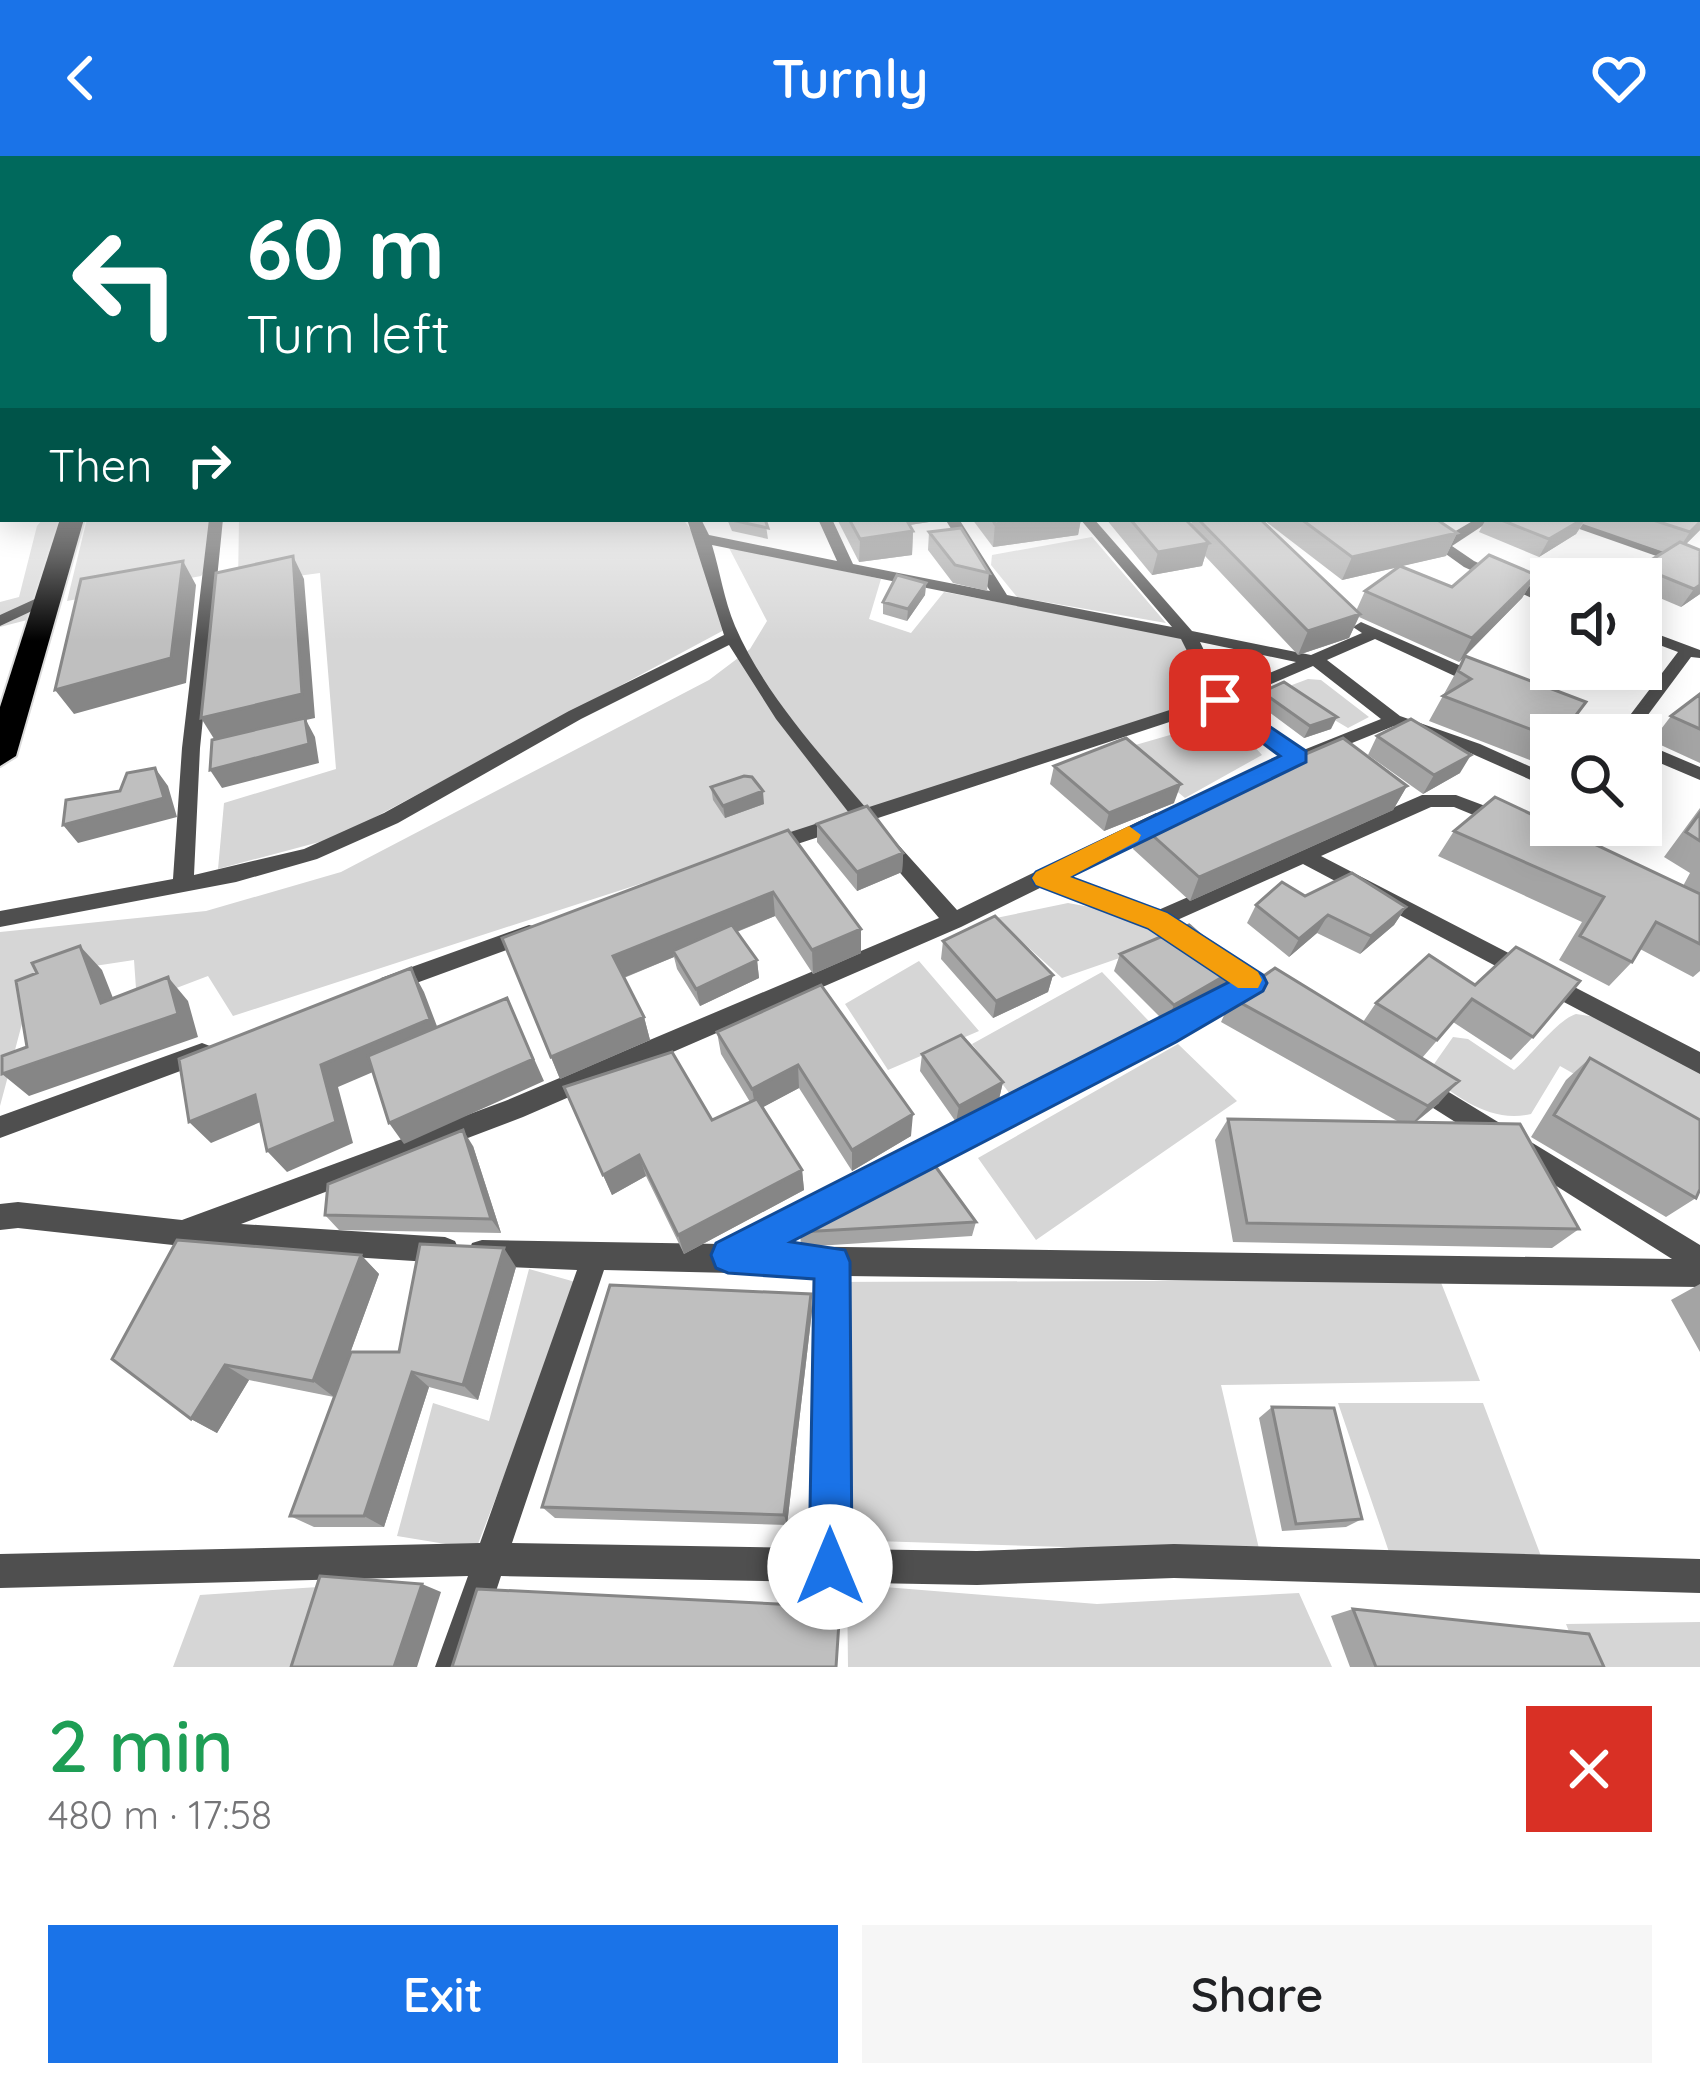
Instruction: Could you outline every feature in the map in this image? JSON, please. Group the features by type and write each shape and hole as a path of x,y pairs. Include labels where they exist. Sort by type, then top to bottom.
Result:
{"highway":[{"path":"0,756 71,522"}],"street":[{"path":"183,885 191,748 219,522"},
{"path":"696,522 705,539 732,637 801,746 954,921"},
{"path":"826,522 846,565"},
{"path":"954,522 1003,599"},
{"path":"1090,522 1190,639 1220,700 1298,757"},
{"path":"1408,522 1441,546 1530,591"},
{"path":"1441,546 1481,522"},
{"path":"1567,522 1687,562"},
{"path":"705,539 1318,662 1394,721 1530,773"},
{"path":"0,620 42,612"},
{"path":"0,632 42,612"},
{"path":"1341,612 1372,635 1503,690"},
{"path":"738,858 1220,700 1372,635"},
{"path":"0,919 273,866 356,835 575,715 732,637"},
{"path":"1642,714 1694,653 1662,641"},
{"path":"1524,699 1560,714"},
{"path":"1246,781 1394,721"},
{"path":"1662,757 1700,774"},
{"path":"1157,920 1429,800 1456,801 1528,832"},
{"path":"182,1233 514,1108 954,921 1187,807"},
{"path":"1306,857 1700,1064"},
{"path":"1046,878 1157,920 1293,1008"},
{"path":"375,989 548,926"},
{"path":"728,1255 1165,1033 1252,983"},
{"path":"0,1127 221,1046"},
{"path":"1395,1071 1700,1261"},
{"path":"0,1216 594,1260 728,1255 832,1262 1700,1273"},
{"path":"453,1667 594,1260"},
{"path":"830,1567 832,1262"},
{"path":"0,1571 489,1559 976,1568 1174,1561 1700,1576"}],"shaded area":[{"path":"65,522 31,619 0,627 0,602 19,597 37,526"},
{"path":"86,522 213,522 207,569 201,576 67,601"},
{"path":"239,522 685,522 703,547 726,629 338,837 218,869 224,803 336,769 320,573 238,584"},
{"path":"1092,537 1166,623 1017,597 991,565 992,555"},
{"path":"728,546 881,579 869,619 911,633 944,592 1181,636 1219,696 233,1016 208,976 137,1003 134,960 35,975 0,1106 0,932 206,911 341,872 709,680 750,649 767,621"},
{"path":"1321,680 1369,717 1348,728 1289,693 1292,685"},
{"path":"1229,718 1262,755 1185,798 1125,748"},
{"path":"1068,903 1134,915 1180,937 1062,978 996,918"},
{"path":"919,961 979,1031 888,1070 845,1004"},
{"path":"1102,972 1164,1037 1026,1115 972,1044"},
{"path":"1576,1014 1596,1017 1700,1072 1700,1145 1560,1066 1531,1114 1516,1116 1476,1106 1427,1074 1453,1037 1468,1039 1514,1070"},
{"path":"1178,1044 1237,1101 1036,1240 978,1158"},
{"path":"529,1269 579,1283 476,1549 397,1536 433,1403 489,1421"},
{"path":"1440,1280 1480,1381 1221,1385 1260,1553 811,1539 825,1282"},
{"path":"1338,1403 1483,1403 1544,1564 1389,1552"},
{"path":"847,1584 1097,1604 1299,1593 1332,1667 848,1667"},
{"path":"333,1586 308,1667 173,1667 200,1595"},
{"path":"1700,1622 1700,1667 1583,1667 1566,1624"}],"building":[{"path":"851,522 908,522 913,531 860,539"},
{"path":"1133,522 1188,522 1209,543 1158,552"},
{"path":"1201,522 1263,522 1360,614 1308,631"},
{"path":"1305,522 1440,522 1457,533 1352,557"},
{"path":"1506,522 1578,522 1549,539"},
{"path":"1659,522 1700,522 1690,532"},
{"path":"961,528 989,573 955,565 929,532"},
{"path":"1680,542 1700,550 1700,585 1694,589 1662,576 1662,558 1654,558"},
{"path":"1489,555 1530,572 1530,581 1472,638 1365,591 1400,566 1452,587"},
{"path":"293,556 302,694 201,718 216,573"},
{"path":"183,561 171,658 55,690 81,579"},
{"path":"897,575 926,583 908,609 883,602"},
{"path":"1465,656 1530,681 1530,690 1554,690 1586,702 1577,714 1530,714 1530,729 1443,696 1471,679 1458,671"},
{"path":"1284,682 1337,717 1310,726 1262,692"},
{"path":"1700,694 1700,729 1671,716"},
{"path":"305,718 309,744 210,770 212,740"},
{"path":"1411,719 1471,755 1434,775 1377,736"},
{"path":"1126,738 1181,784 1109,813 1054,766"},
{"path":"1343,738 1407,786 1199,877 1141,825"},
{"path":"155,768 164,798 63,825 66,800 120,791 127,773"},
{"path":"752,777 763,791 723,806 711,787"},
{"path":"1495,797 1530,814 1530,846 1599,846 1700,894 1700,944 1656,922 1632,962 1580,936 1604,897 1454,831"},
{"path":"867,806 903,853 857,872 817,824"},
{"path":"1700,813 1700,841 1686,832"},
{"path":"788,830 861,929 812,950 773,892 613,956 644,1017 551,1057 502,938"},
{"path":"1352,873 1406,907 1371,936 1328,915 1299,939 1256,905 1282,882 1305,896"},
{"path":"995,916 1053,975 996,1001 943,941"},
{"path":"732,925 757,960 696,989 673,951"},
{"path":"1189,925 1238,968 1174,1005 1120,954"},
{"path":"80,946 101,1003 168,977 178,1014 2,1074 2,1056 27,1047 16,981 37,973 32,963"},
{"path":"1516,947 1580,981 1533,1037 1472,999 1437,1040 1376,1003 1429,955 1475,985"},
{"path":"411,968 430,1019 321,1065 336,1122 267,1151 255,1095 189,1122 179,1059"},
{"path":"1275,968 1459,1081 1428,1106 1232,998"},
{"path":"821,985 913,1114 852,1150 798,1065 752,1089 717,1032"},
{"path":"507,998 533,1059 389,1123 368,1056"},
{"path":"961,1035 1003,1082 959,1106 922,1054"},
{"path":"672,1052 712,1120 757,1099 802,1170 678,1235 639,1155 603,1175 564,1087"},
{"path":"1590,1058 1700,1120 1696,1198 1554,1115"},
{"path":"1228,1119 1520,1124 1579,1229 1247,1223"},
{"path":"463,1130 491,1219 325,1215 328,1184"},
{"path":"930,1159 976,1222 800,1232"},
{"path":"177,1240 361,1255 313,1381 225,1365 191,1419 112,1359"},
{"path":"420,1244 504,1248 463,1385 412,1372 364,1516 290,1516 351,1352 399,1352"},
{"path":"610,1285 811,1294 784,1515 542,1507"},
{"path":"1272,1407 1334,1408 1362,1519 1296,1524"},
{"path":"320,1576 422,1584 394,1667 291,1667"},
{"path":"477,1589 840,1607 836,1667 452,1667"},
{"path":"1353,1609 1589,1634 1604,1667 1376,1667"}],"slow traffic":[{"path":"1129,835 1046,878 1157,920 1248,980"}],"route":[{"path":"830,1567 832,1262 728,1255 1165,1033 1252,983 1157,920 1046,878 1147,825 1298,757 1220,700"}]}
